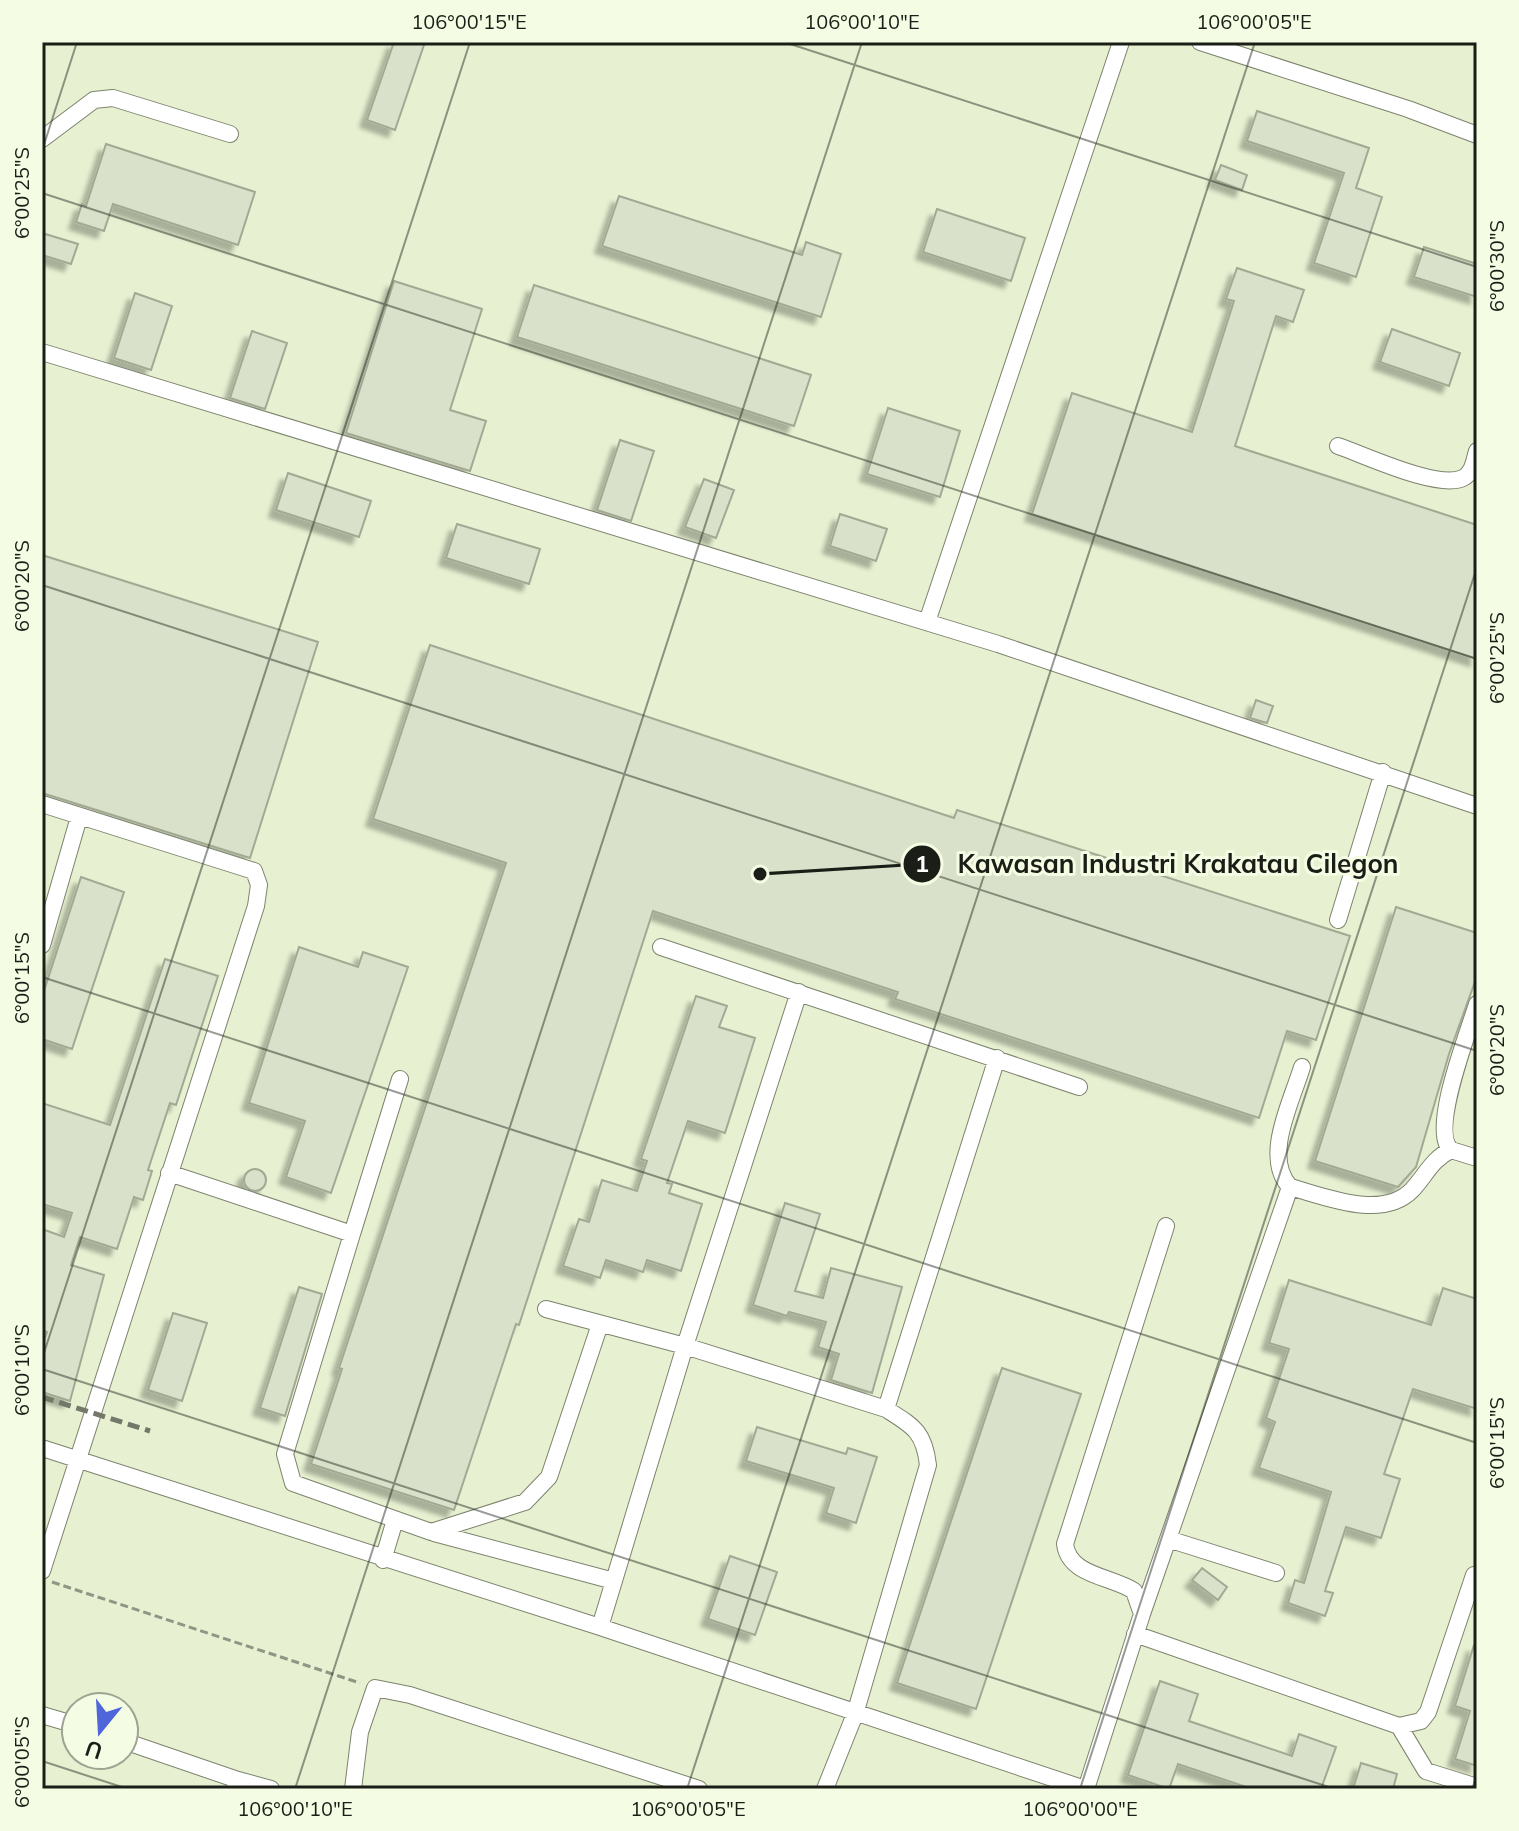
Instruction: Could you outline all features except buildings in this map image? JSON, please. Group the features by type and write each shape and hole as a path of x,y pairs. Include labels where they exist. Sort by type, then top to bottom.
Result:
{"lane":[{"path":"927,622 1121,42"},
{"path":"1200,42 1408,109 1477,135"},
{"path":"42,139 94,100 113,98 230,134"},
{"path":"42,352 927,622 1383,772 1477,806"},
{"path":"1338,446 1440,481 1464,478 1471,471 1477,451"},
{"path":"1338,920 1383,772"},
{"path":"42,804 254,871 259,885 256,906 44,1561"},
{"path":"42,945 79,817"},
{"path":"661,947 1079,1087"},
{"path":"600,1627 685,1346 799,992"},
{"path":"1477,1004 1443,1118 1444,1139 1451,1150 1477,1158"},
{"path":"886,1409 997,1058"},
{"path":"1302,1067 1277,1154 1281,1178 1290,1187 1365,1204 1389,1202 1410,1193 1432,1162 1451,1150"},
{"path":"400,1079 285,1454 293,1483 431,1532 614,1581"},
{"path":"169,1173 352,1234"},
{"path":"42,1448 383,1560 600,1627 1085,1789 1135,1634 1290,1187"},
{"path":"1142,1614 1134,1591 1080,1568 1066,1554 1065,1544 1166,1226"},
{"path":"546,1309 685,1346 886,1409 914,1427 926,1443 928,1465 855,1714 825,1788"},
{"path":"431,1532 525,1502 549,1477 600,1324"},
{"path":"383,1560 395,1520"},
{"path":"1168,1539 1276,1573"},
{"path":"1135,1634 1399,1726 1421,1721 1428,1712 1474,1575"},
{"path":"353,1789 360,1732 375,1688 410,1695 699,1789"},
{"path":"1399,1726 1426,1771 1477,1787"},
{"path":"140,1747 236,1784 271,1789"}],"path":[{"path":"42,1578 375,1688"}],"shaded area":[{"path":"42,42 1477,42 1477,1789 42,1789"}],"railway":[{"path":"42,1397 150,1431"}],"place":[{"name":"Kawasan Industri Krakatau Cilegon","path":"760,874"}]}
